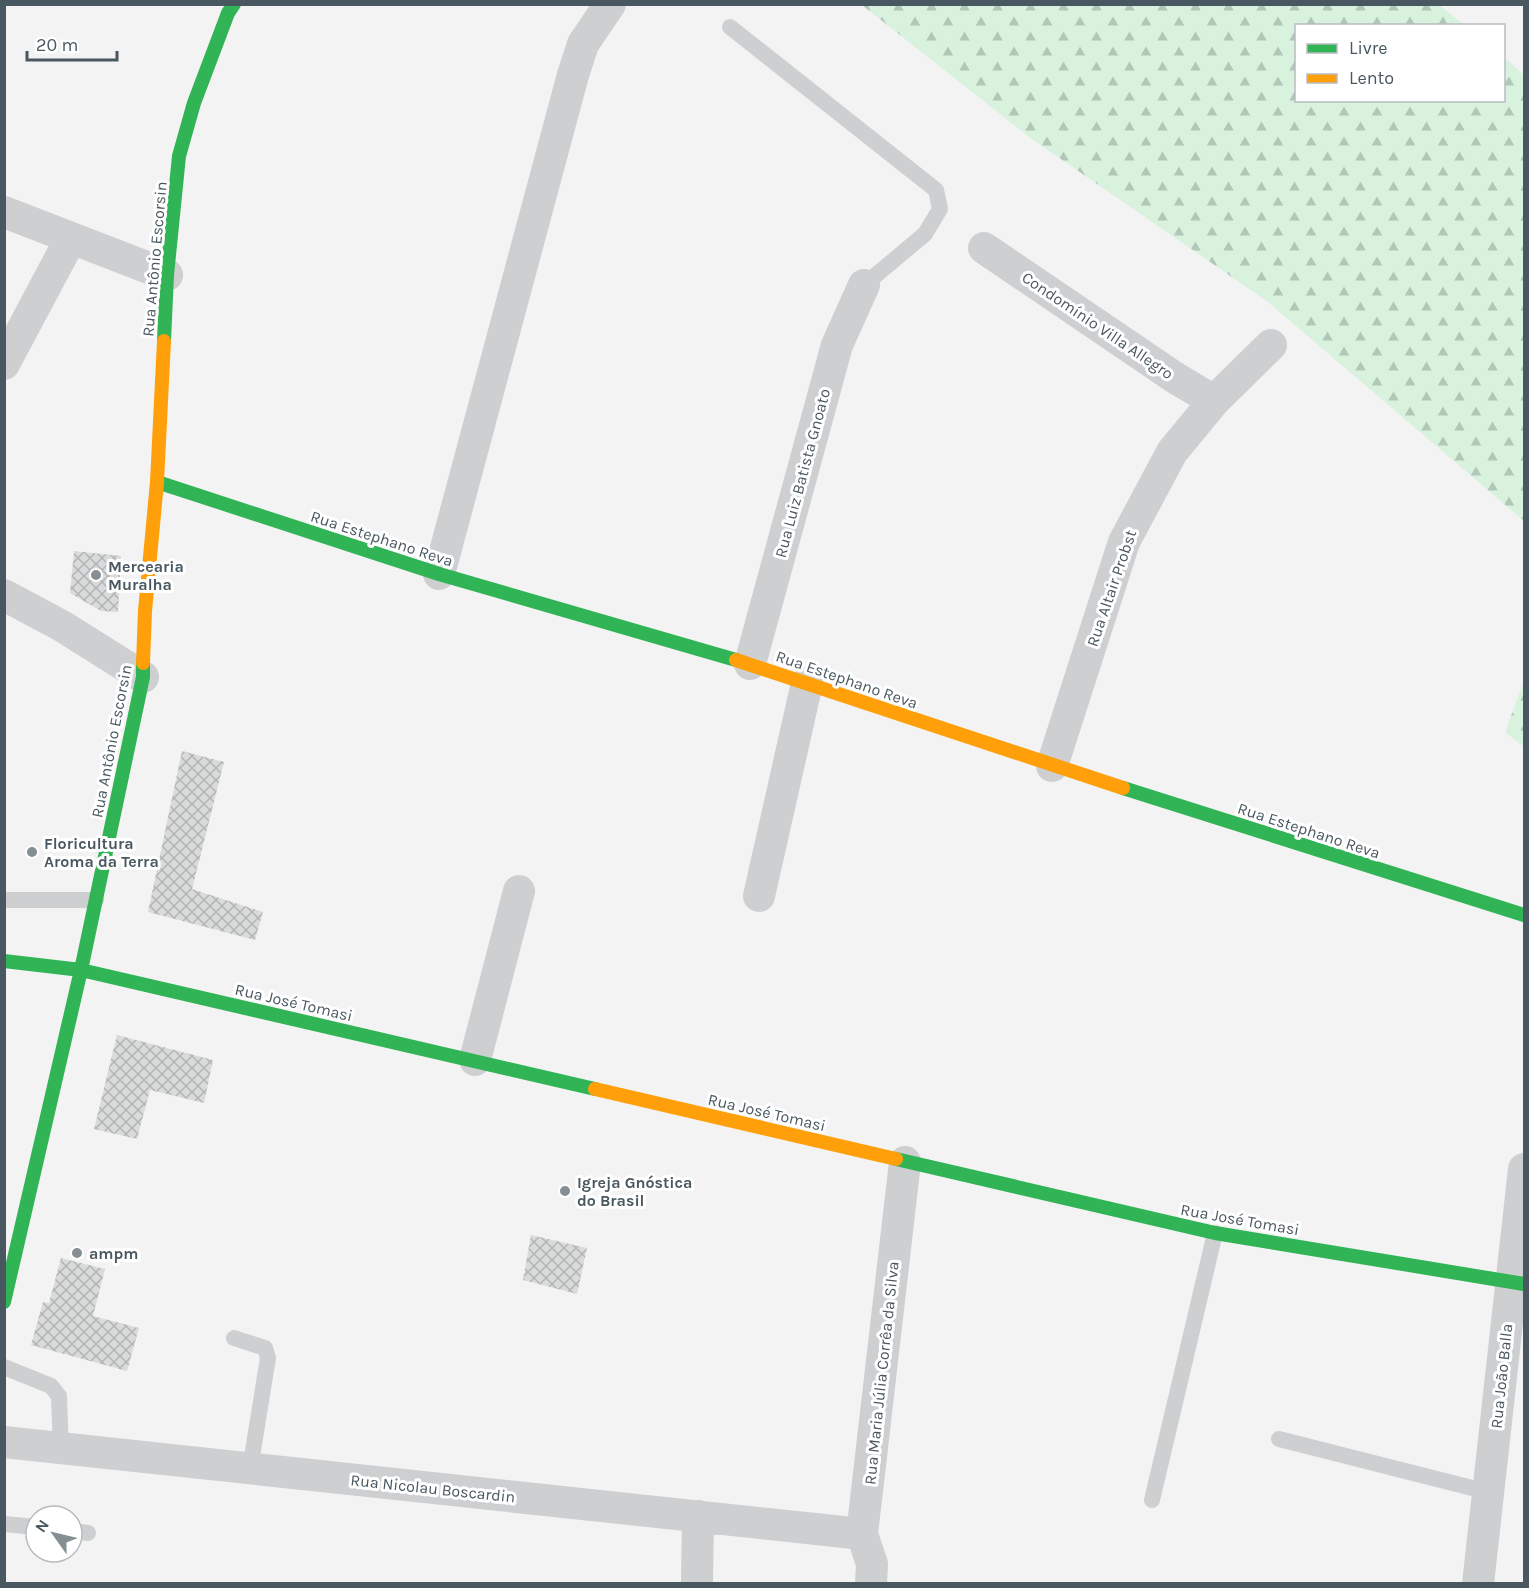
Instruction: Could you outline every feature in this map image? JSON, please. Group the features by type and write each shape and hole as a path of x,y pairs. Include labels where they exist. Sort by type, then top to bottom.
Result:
{"street":[{"path":"439,574 573,75 583,44 610,4"},
{"name":"Rua Antônio Escorsin","path":"6,1293 81,970 143,677 145,610 157,482 167,275 179,156 224,7"},
{"path":"4,212 167,275"},
{"path":"4,364 71,238"},
{"name":"Condomínio Villa Allegro","path":"984,248 1174,377 1214,401"},
{"name":"Rua Luiz Batista Gnoato","path":"750,664 837,345 864,285"},
{"name":"Rua Altair Probst","path":"1052,766 1124,542 1172,452 1214,401 1271,345"},
{"name":"Rua Estephano Reva","path":"157,482 439,574 807,682 1052,766 1524,915"},
{"path":"4,595 62,626 143,677"},
{"path":"759,896 807,682"},
{"path":"475,1060 519,891"},
{"name":"Rua José Tomasi","path":"4,961 81,970 1215,1233 1518,1283"},
{"name":"Rua Maria Júlia Corrêa da Silva","path":"870,1584 872,1564 862,1534 905,1162"},
{"name":"Rua João Balla","path":"1478,1584 1488,1492 1518,1283 1524,1168"},
{"name":"Rua Nicolau Boscardin","path":"4,1442 862,1534"},
{"path":"697,1584 698,1516"}],"lane":[{"path":"730,27 936,190 940,209 925,234 864,285"},
{"path":"4,900 96,900"},
{"path":"1152,1500 1215,1233"},
{"path":"234,1338 265,1348 268,1358 250,1469"},
{"path":"4,1367 51,1386 59,1396 61,1449"},
{"path":"1279,1439 1488,1492"},
{"path":"4,1524 24,1526"}],"green space":[{"path":"862,5 1439,5 1464,24 1295,24 1295,102 1505,102 1505,58 1524,75 1524,521 1268,302 1029,137"},
{"path":"1524,681 1524,747 1505,732"}],"building":[{"name":"Mercearia Muralha","path":"74,551 121,556 118,612 101,611 70,593"},
{"path":"182,751 224,762 192,889 263,912 255,940 148,912"},
{"path":"117,1035 213,1060 204,1103 150,1090 137,1139 94,1129"},
{"path":"531,1235 587,1248 577,1294 523,1280"},
{"path":"61,1258 105,1269 93,1316 139,1328 127,1371 31,1345 43,1302 49,1303"}],"traffic: fast":[{"path":"164,341 167,275 179,156 194,103 228,13 234,4"},
{"path":"157,482 439,574 736,660"},
{"path":"4,1302 81,970 143,677 143,663"},
{"path":"1123,788 1524,915"},
{"path":"4,961 81,970 595,1089"},
{"path":"896,1159 1215,1233 1524,1284"}],"traffic: slow":[{"path":"143,663 145,611 157,482 164,341"},
{"path":"736,660 1123,788"},
{"path":"595,1089 896,1159"}],"place":[{"name":"Mercearia Muralha","path":"96,575"},
{"name":"Floricultura Aroma da Terra","path":"32,852"},
{"name":"Igreja Gnóstica do Brasil","path":"565,1191"},
{"name":"ampm","path":"77,1253"}]}
